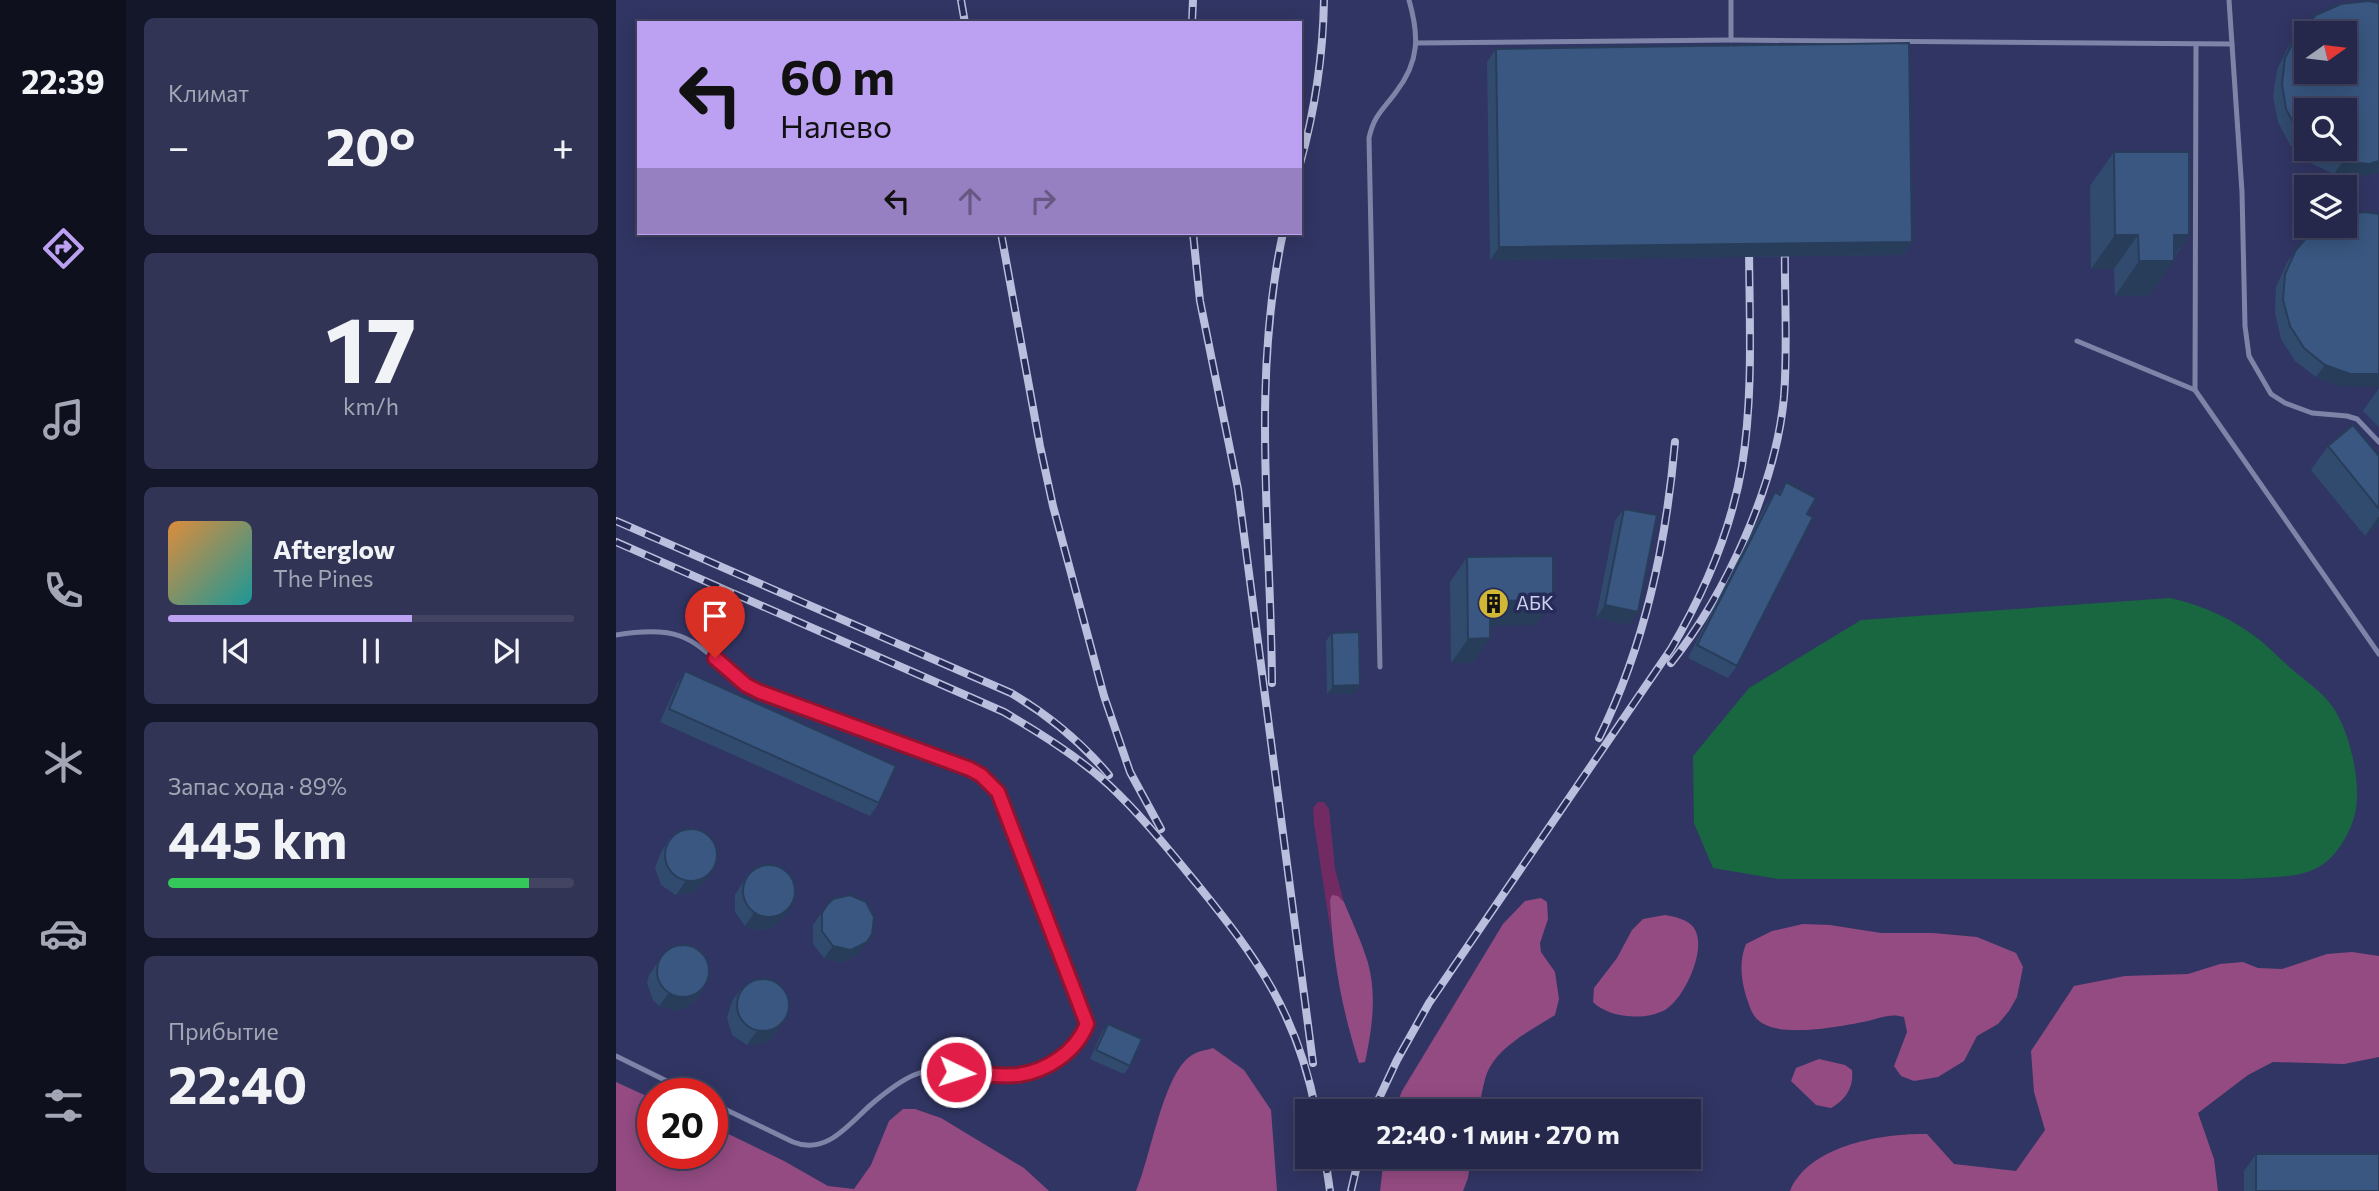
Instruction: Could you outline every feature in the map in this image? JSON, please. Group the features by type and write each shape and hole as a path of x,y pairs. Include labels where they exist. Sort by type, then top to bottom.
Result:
{"lane":[{"path":"1380,667 1369,138 1373,120 1397,92 1417,43 1417,27 1409,0"},
{"path":"1731,0 1731,40"},
{"path":"2230,0 2242,192 2245,326 2249,356 2272,394 2285,403 2312,413 2357,419 2379,442"},
{"path":"1417,43 1731,40 2196,46 2232,44"},
{"path":"2195,390 2196,46"},
{"path":"2077,341 2195,390 2379,654"},
{"path":"616,635 652,630 682,635 746,685 981,775 998,792 1087,1024 1082,1036 1054,1062 1017,1075 936,1069 915,1075 875,1101 828,1142 815,1146 802,1146 728,1111"},
{"path":"616,1056 661,1078"}],"shaded area":[{"path":"2170,598 2218,614 2251,633 2319,691 2332,706 2344,729 2353,758 2357,802 2353,822 2345,838 2335,853 2322,865 2298,874 2242,879 1778,879 1713,868 1694,823 1693,756 1749,688 1861,620"},
{"path":"1318,802 1324,802 1329,809 1335,869 1344,902 1338,896 1330,900 1331,934 1314,823 1313,808"},
{"path":"1332,895 1338,896 1344,902 1363,947 1371,975 1372,1012 1365,1062 1359,1063 1343,1003 1333,942 1330,900"},
{"path":"1541,898 1547,902 1548,919 1540,943 1541,952 1555,972 1559,999 1555,1015 1516,1040 1499,1055 1487,1073 1480,1099 1399,1099 1503,924 1525,901"},
{"path":"1665,915 1688,922 1698,937 1696,960 1680,996 1665,1010 1637,1017 1608,1012 1593,1002 1594,988 1617,958 1632,930 1643,919"},
{"path":"1803,924 1830,925 1881,933 1933,933 1977,937 2016,953 2023,967 2017,997 1998,1024 1977,1036 1964,1061 1938,1077 1914,1081 1901,1076 1894,1066 1907,1032 1904,1017 1888,1016 1840,1026 1797,1030 1771,1027 1754,1015 1742,977 1742,957 1746,944 1772,931"},
{"path":"2352,952 2379,956 2379,1057 2344,1064 2273,1062 2248,1075 2198,1113 2214,1159 2218,1191 1790,1191 1800,1175 1830,1152 1869,1139 1909,1134 1927,1134 1954,1164 2016,1171 2045,1130 2034,1092 2031,1051 2074,986 2125,976 2188,974 2220,964 2243,962 2258,968 2282,969 2327,954"},
{"path":"1213,1048 1244,1070 1271,1110 1277,1191 1136,1191 1173,1079 1192,1055"},
{"path":"1819,1059 1845,1065 1852,1070 1848,1093 1831,1108 1816,1105 1791,1081 1796,1068"},
{"path":"616,1082 637,1092 637,1169 728,1169 728,1134 828,1186 854,1189 871,1165 889,1121 903,1109 915,1109 941,1118 1024,1168 1049,1191 616,1191"},
{"path":"1383,1169 1469,1169 1463,1191 1380,1191"}],"building":[{"path":"2368,1 2379,3 2379,161 2369,164 2343,161 2357,161 2357,98 2294,98 2294,124 2286,109 2282,84 2285,58 2294,40 2294,84 2357,84 2357,21 2310,21 2316,15 2341,4"},
{"path":"1909,43 1912,242 1499,247 1496,49"},
{"path":"2114,152 2189,152 2189,235 2174,235 2174,261 2139,261 2138,235 2115,235"},
{"path":"2357,213 2379,214 2379,374 2350,374 2325,365 2304,348 2290,326 2283,300 2285,274 2296,250 2306,238 2357,238"},
{"path":"2353,425 2379,456 2379,509 2328,446"},
{"path":"1786,482 1816,498 1807,514 1813,517 1737,666 1697,645 1775,492 1780,495"},
{"path":"1624,509 1657,515 1638,612 1605,605"},
{"path":"1553,556 1553,600 1490,601 1490,638 1468,639 1467,557"},
{"path":"1359,632 1360,685 1333,686 1332,633"},
{"path":"685,671 896,766 879,803 669,709"},
{"path":"691,829 710,836 717,855 710,874 691,881 672,874 665,855 672,836"},
{"path":"769,865 788,872 795,891 788,910 769,917 750,910 743,891 750,872"},
{"path":"850,895 866,902 874,917 872,934 867,942 851,950 833,946 822,931 822,913 827,905 833,899"},
{"path":"683,945 702,952 709,971 702,990 683,997 664,990 657,971 664,952"},
{"path":"763,979 782,986 789,1005 782,1024 763,1031 744,1024 737,1005 744,986"},
{"path":"1108,1024 1142,1039 1130,1066 1096,1050"},
{"path":"2256,1154 2379,1154 2379,1191 2256,1191"}],"railway":[{"path":"961,0 965,21"},
{"path":"1192,21 1193,0"},
{"path":"1302,156 1317,83 1324,0"},
{"path":"1001,235 1053,506 1104,696 1130,772 1161,829"},
{"path":"1193,235 1200,301 1238,489 1313,1063"},
{"path":"1272,683 1265,400 1273,288 1283,235"},
{"path":"1379,1099 1429,1003 1671,649 1715,561 1731,514 1746,438 1750,352 1749,238"},
{"path":"1671,663 1711,605 1729,572 1759,502 1771,466 1784,397 1785,238"},
{"path":"1599,738 1629,667 1651,594 1666,519 1675,442"},
{"path":"616,521 1011,693 1064,730 1109,775"},
{"path":"616,542 1004,712 1097,774 1132,808 1239,937 1286,1016 1298,1045 1313,1099"},
{"path":"1327,1169 1330,1191"},
{"path":"1351,1191 1356,1169"}],"place":[{"name":"АБК","path":"1493,603"}],"route":[{"path":"715,658 746,685 774,698 970,769 990,782 998,792 1087,1024 1082,1036 1069,1050 1054,1062 1037,1069 1017,1075 956,1072"}]}
